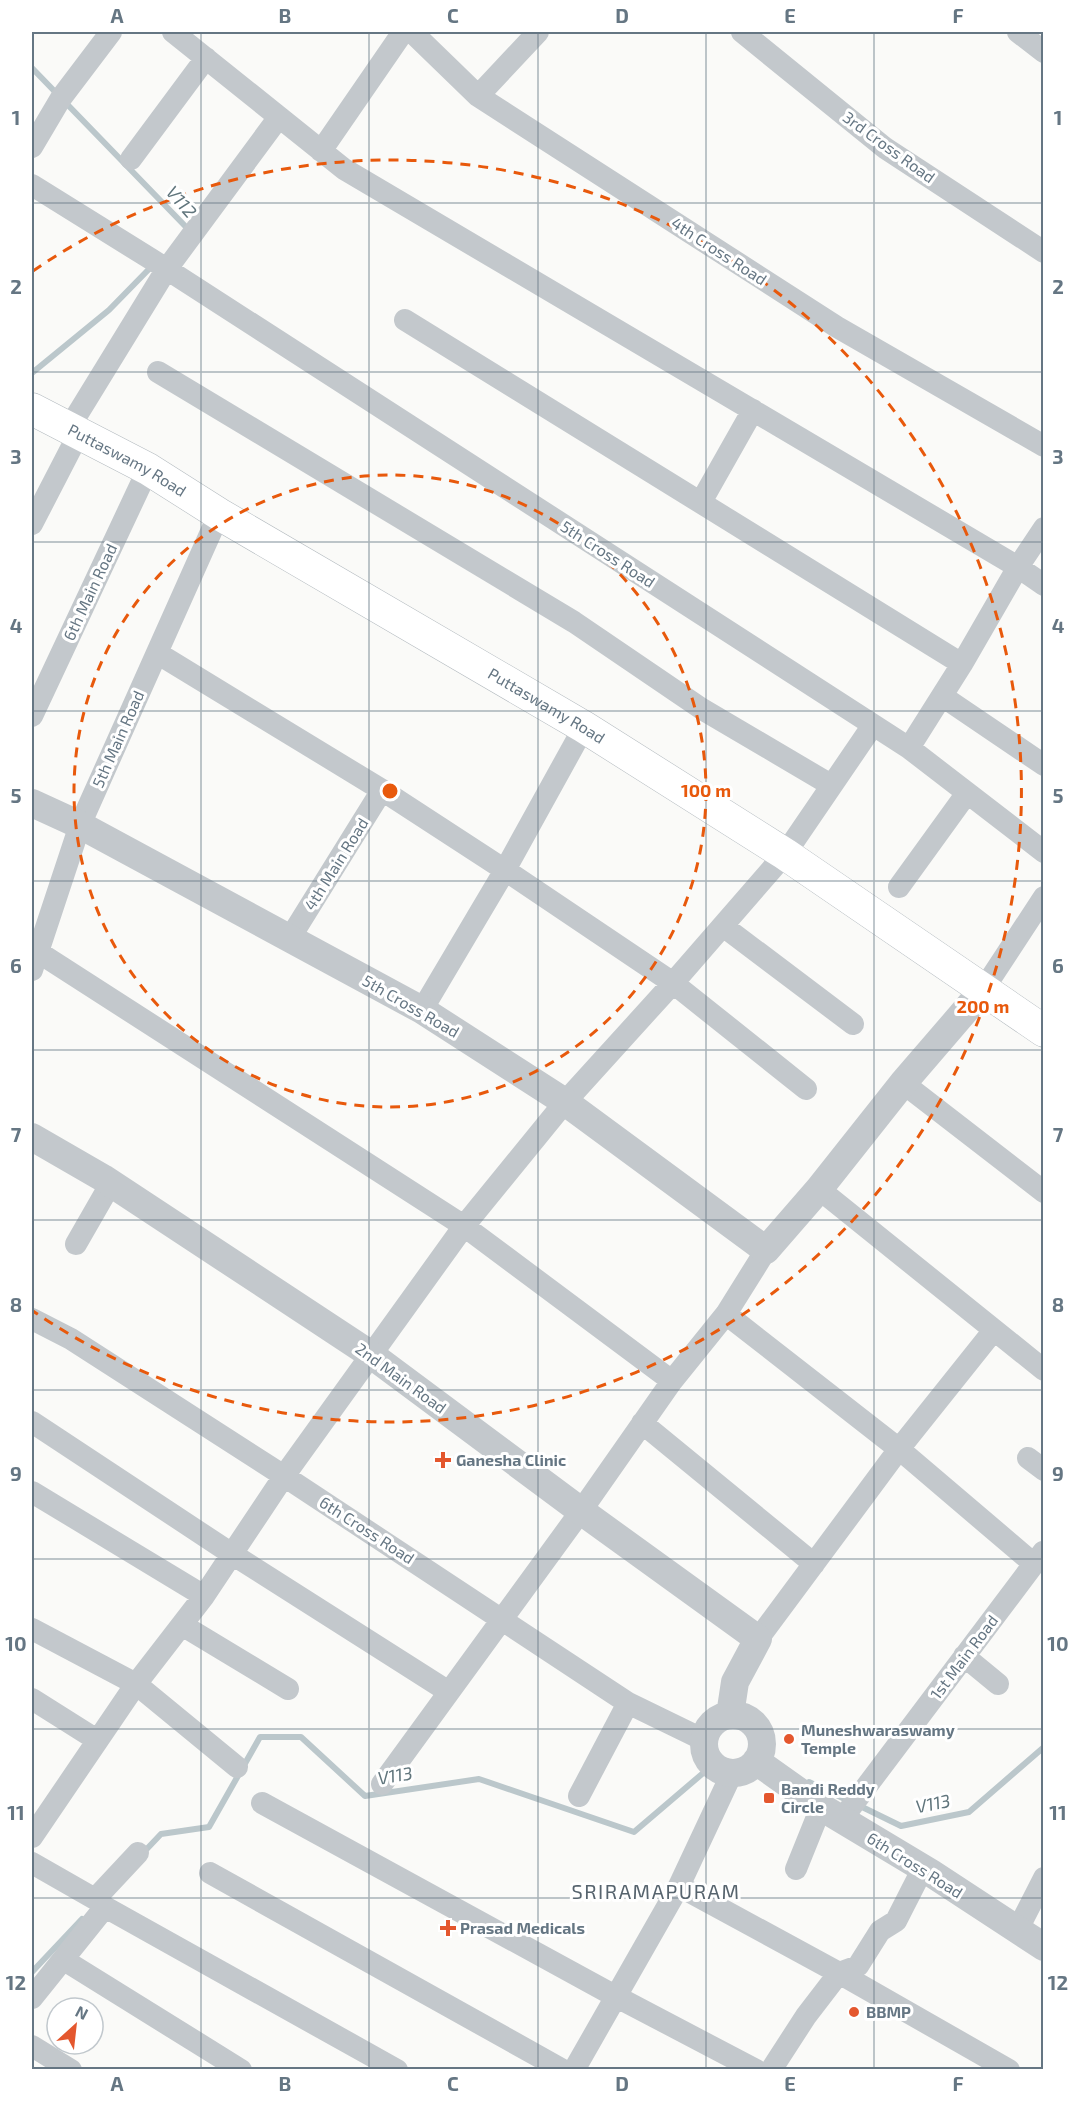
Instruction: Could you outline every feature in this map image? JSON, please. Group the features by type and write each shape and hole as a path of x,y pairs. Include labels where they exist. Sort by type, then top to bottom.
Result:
{"main road":[{"name":"Puttaswamy Road","path":"32,409 148,469 219,514 584,728 785,854 1044,1030"}],"street":[{"path":"32,147 61,98 111,32"},
{"path":"173,32 344,169 1018,567 1044,585"},
{"path":"321,151 403,32"},
{"name":"4th Cross Road","path":"412,32 478,96 837,327 1044,447"},
{"path":"478,96 538,32"},
{"name":"3rd Cross Road","path":"742,32 885,148 1044,252"},
{"path":"1018,32 1044,52"},
{"path":"131,159 206,58"},
{"path":"32,524 74,430 160,265 279,117"},
{"name":"5th Cross Road","path":"32,185 160,265 909,748 1044,852"},
{"path":"405,320 962,664"},
{"path":"158,372 574,622 702,709 831,785"},
{"path":"700,502 753,410"},
{"name":"6th Main Road","path":"32,716 148,469"},
{"name":"5th Main Road","path":"35,961 80,825 219,514"},
{"path":"909,748 1044,528"},
{"path":"157,653 382,790 674,983 806,1089"},
{"path":"942,696 1044,765"},
{"path":"32,1837 136,1684 204,1596 284,1476 464,1226 565,1102 674,983 785,854 831,785 861,746 873,725"},
{"path":"422,1010 505,870 584,728"},
{"name":"4th Main Road","path":"290,938 382,790"},
{"path":"898,887 967,793"},
{"name":"5th Cross Road","path":"32,803 80,825 422,1010 565,1102 766,1250"},
{"path":"382,1784 672,1382 726,1314 766,1250 819,1189 903,1083 983,990 1044,897"},
{"path":"723,926 853,1024"},
{"path":"35,961 464,1226 672,1382"},
{"path":"903,1083 1044,1192"},
{"name":"2nd Main Road","path":"32,1137 111,1183 370,1354 758,1639"},
{"path":"76,1244 111,1183"},
{"path":"819,1189 1044,1370"},
{"path":"726,1314 1039,1558"},
{"name":"6th Cross Road","path":"32,1319 71,1339 284,1476 628,1703 704,1740"},
{"path":"730,1715 735,1682 758,1639 899,1449 994,1330"},
{"path":"32,1422 232,1554 449,1692"},
{"path":"642,1424 814,1564"},
{"path":"32,1492 204,1596"},
{"name":"1st Main Road","path":"796,1869 1039,1558"},
{"path":"182,1625 288,1689"},
{"path":"32,1629 136,1684 237,1767"},
{"path":"964,1656 998,1684"},
{"path":"32,1699 97,1740"},
{"path":"579,1796 628,1703"},
{"path":"574,2070 744,1767 761,1753 760,1734 748,1720 730,1715 720,1718 706,1731 704,1740 708,1759 715,1767 723,1771 744,1767"},
{"name":"6th Cross Road","path":"744,1767 843,1808 923,1868 1044,1947"},
{"path":"262,1803 615,1996 756,2070"},
{"path":"32,1998 64,1960 100,1903 138,1853"},
{"path":"32,1863 397,2070"},
{"path":"771,2070 806,2016 839,1973 858,1966 880,1931 896,1921 923,1868"},
{"path":"210,1873 563,2070"},
{"path":"1017,1930 1044,1878"},
{"path":"679,1886 1010,2070"},
{"path":"64,1960 242,2070"},
{"path":"32,2046 70,2070"}],"waterway":[{"name":"V112","path":"32,68 188,229 186,231"},
{"name":"V112","path":"32,373 109,310 152,266"},
{"name":"V113","path":"143,1853 161,1834 209,1827 260,1737 301,1737 365,1796 479,1779 634,1832 702,1774 716,1768"},
{"name":"V113","path":"858,1805 901,1826 969,1812 1044,1747"},
{"name":"V113","path":"809,1782 849,1801"},
{"name":"V113","path":"32,1972 82,1919"}],"place":[{"name":"Ganesha Clinic","path":"443,1460"},
{"name":"Muneshwaraswamy Temple","path":"789,1739"},
{"name":"Bandi Reddy Circle","path":"769,1798"},
{"name":"Prasad Medicals","path":"448,1928"},
{"name":"BBMP","path":"854,2012"}],"district":[{"name":"SRIRAMAPURAM","path":"656,1892"}]}
